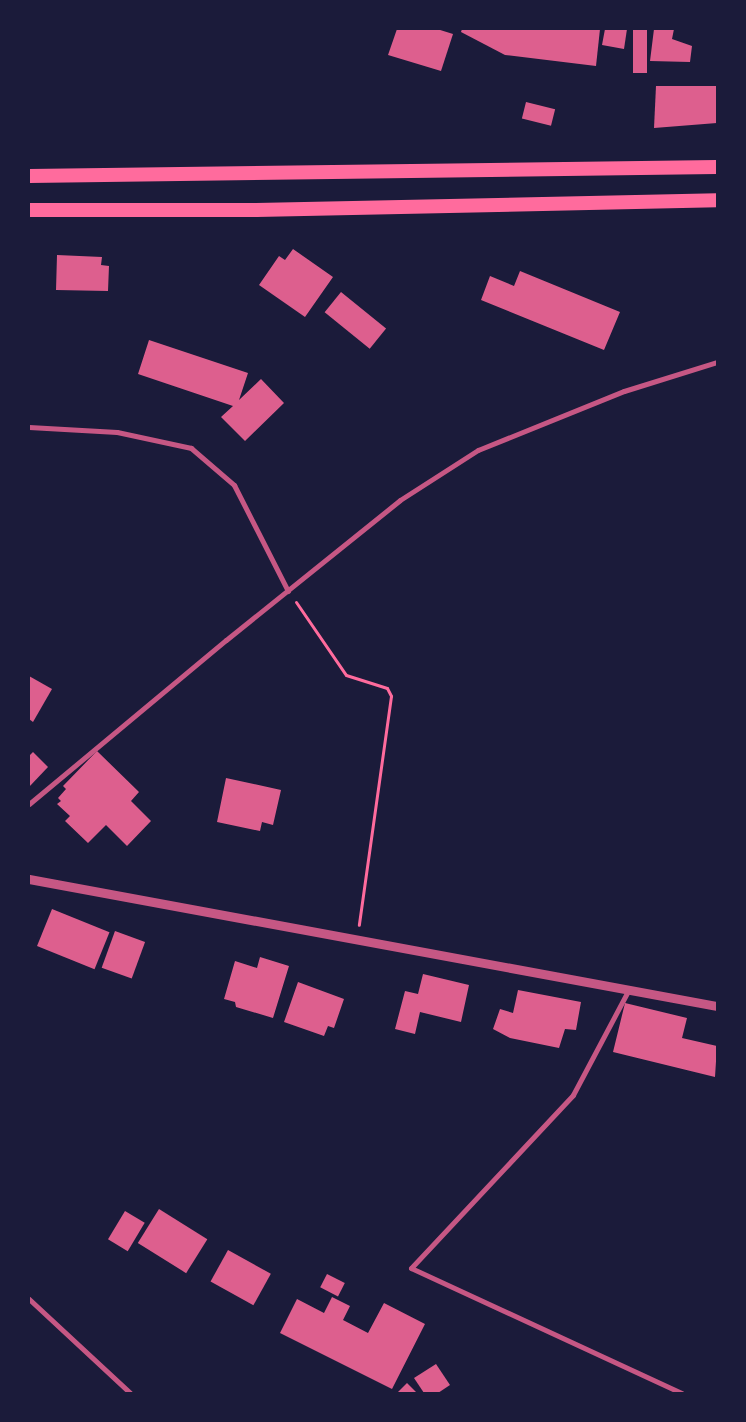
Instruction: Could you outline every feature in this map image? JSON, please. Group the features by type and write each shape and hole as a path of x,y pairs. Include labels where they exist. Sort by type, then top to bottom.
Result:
{"highway":[{"path":"29,176 717,167"},
{"path":"29,210 256,210 717,200"}],"street":[{"path":"29,804 226,640 400,500 478,450 624,391 717,362"},
{"path":"29,427 117,432 191,448 234,485 288,591"},
{"path":"29,879 717,1006"},
{"path":"628,991 573,1096 411,1268 681,1393"},
{"path":"29,1299 130,1393"}],"path":[{"path":"288,591 346,675 387,688 391,696 356,940"}],"building":[{"path":"397,29 437,29 453,34 441,71 388,55"},
{"path":"462,29 600,29 596,66 505,55 461,32"},
{"path":"605,29 627,29 624,49 602,45"},
{"path":"633,29 647,29 647,73 633,73"},
{"path":"654,29 674,29 672,39 692,46 690,62 650,61"},
{"path":"656,86 717,86 717,123 654,128"},
{"path":"526,102 555,109 551,126 522,118"},
{"path":"293,249 333,277 305,317 259,285 279,256 285,260"},
{"path":"57,255 102,257 101,265 109,266 108,291 56,290"},
{"path":"520,271 620,312 604,350 481,300 490,276 514,286"},
{"path":"341,292 386,329 370,349 325,312"},
{"path":"149,340 248,373 239,400 261,379 284,403 245,441 221,417 233,406 138,374"},
{"path":"29,676 52,689 33,722 29,719"},
{"path":"97,751 139,792 131,801 151,821 127,846 106,825 88,843 65,821 70,816 57,804 61,801 58,798 66,789 63,786"},
{"path":"33,752 48,767 29,787 29,756"},
{"path":"226,778 281,790 273,825 262,822 260,831 217,822"},
{"path":"52,909 109,932 95,969 37,946"},
{"path":"115,931 145,942 132,979 102,968"},
{"path":"260,957 289,966 273,1018 236,1007 235,1002 224,999 235,961 257,968"},
{"path":"423,974 469,985 461,1022 420,1012 415,1034 395,1029 405,991 418,994"},
{"path":"298,982 344,999 334,1028 328,1026 324,1036 284,1022"},
{"path":"518,990 581,1002 576,1030 565,1029 559,1048 510,1038 493,1029 500,1009 513,1013"},
{"path":"625,1003 687,1018 682,1038 717,1046 715,1077 613,1052"},
{"path":"159,1209 207,1239 186,1273 138,1243"},
{"path":"125,1211 145,1223 128,1251 108,1239"},
{"path":"228,1250 271,1274 253,1305 211,1281"},
{"path":"327,1274 345,1283 338,1296 320,1287"},
{"path":"332,1297 350,1306 343,1320 368,1333 384,1303 425,1324 392,1389 280,1333 297,1299 324,1313"},
{"path":"436,1364 450,1385 438,1393 424,1393 414,1378"},
{"path":"407,1383 417,1393 397,1393"}]}
